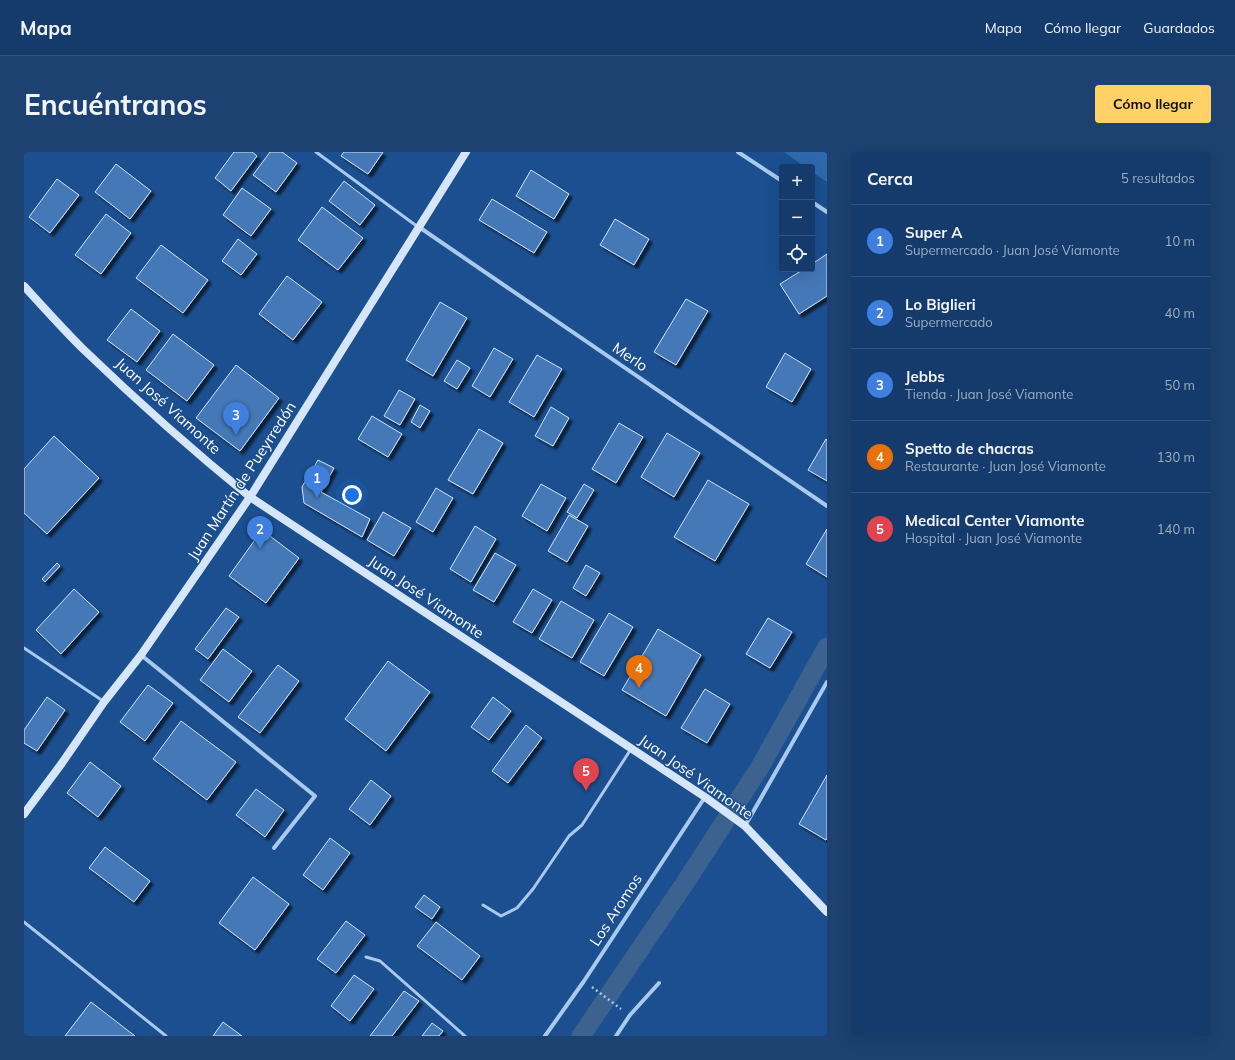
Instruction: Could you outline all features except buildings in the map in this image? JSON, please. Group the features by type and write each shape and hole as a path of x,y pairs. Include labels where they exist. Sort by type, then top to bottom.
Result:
{"main road":[{"name":"Juan Martín de Pueyrredón","path":"24,814 62,764 104,702 141,655 250,497 466,152"},
{"name":"Juan José Viamonte","path":"24,286 104,368 215,468 250,497 705,797 745,826 827,912"}],"street":[{"path":"738,152 779,180"},
{"path":"815,204 827,212"},
{"name":"Merlo","path":"419,227 827,506"},
{"path":"141,655 315,796 274,848"},
{"path":"745,826 827,682"},
{"name":"Los Aromos","path":"545,1036 584,981 705,797"},
{"path":"616,1036 630,1015 658,983"}],"lane":[{"path":"316,152 419,227"},
{"path":"24,648 104,702"},
{"path":"483,905 501,916 517,908 533,889 569,836 582,825 631,749"},
{"path":"24,922 166,1036"},
{"path":"366,958 380,961 465,1036"}],"path":[{"path":"584,981 630,1015"}],"shaded area":[{"path":"784,152 827,152 827,182 815,174 815,164 801,164"}],"waterway":[{"path":"581,1036 687,880 760,767 827,647"}],"place":[{"name":"Jebbs","path":"236,435"},
{"name":"Super A","path":"317,498"},
{"name":"Lo Biglieri","path":"260,549"},
{"name":"Spetto de chacras","path":"639,688"},
{"name":"Medical Center Viamonte","path":"586,791"}]}
